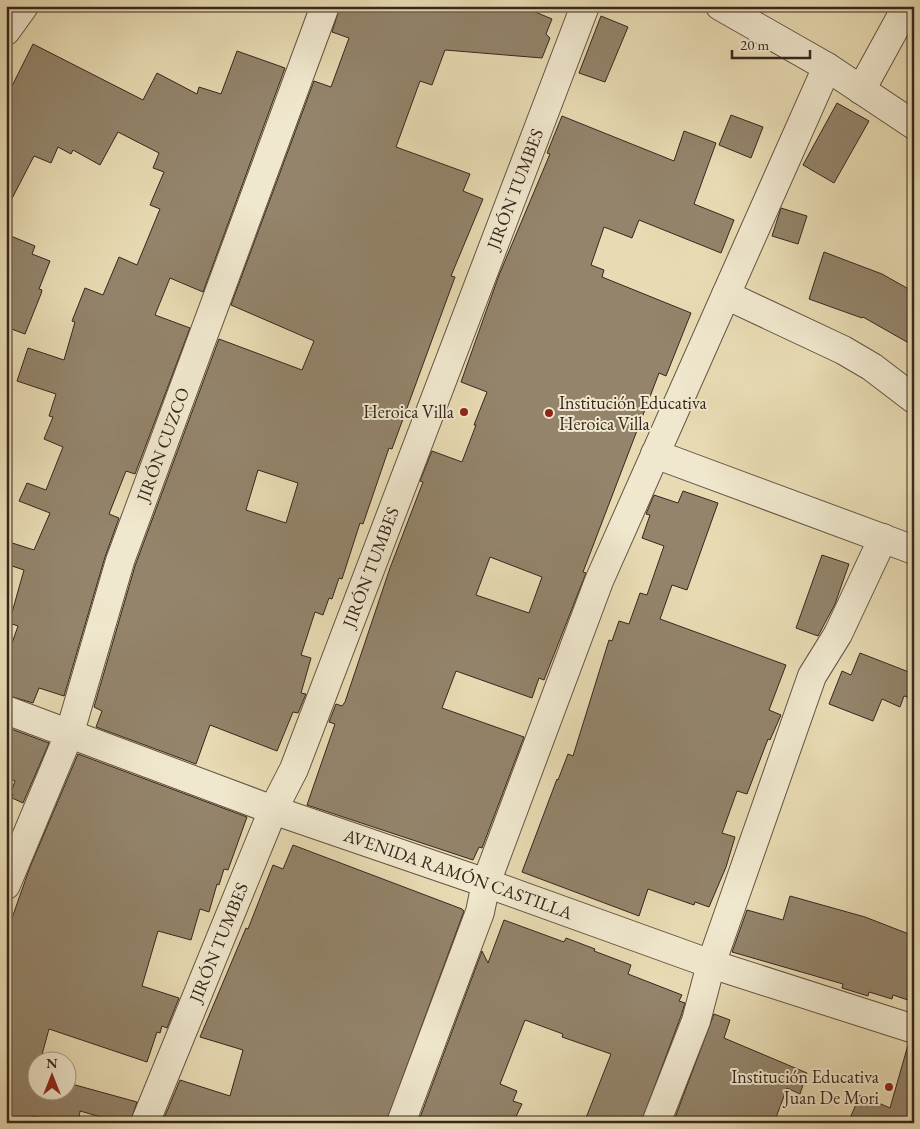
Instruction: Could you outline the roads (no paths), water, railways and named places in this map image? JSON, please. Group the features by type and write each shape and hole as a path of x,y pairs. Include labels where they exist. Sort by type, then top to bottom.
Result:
{"street":[{"path":"6,30 24,6"},
{"name":"JIRÓN CUZCO","path":"8,878 70,732 120,561 325,6"},
{"name":"JIRÓN TUMBES","path":"146,1123 274,810 294,769 585,6"},
{"path":"720,6 828,68 914,125"},
{"path":"861,90 907,6"},
{"path":"401,1123 480,912 486,883 599,580 828,68"},
{"path":"726,296 843,350 872,367 914,399"},
{"path":"655,454 914,550"},
{"path":"656,1123 696,1021 711,964 812,676 838,634 883,538"},
{"name":"AVENIDA RAMÓN CASTILLA","path":"6,710 70,732 274,810 486,883 711,964 914,1029"}],"place":[{"name":"Heroica Villa","path":"464,412"},
{"name":"Institución Educativa Heroica Villa","path":"549,413"},
{"name":"Institución Educativa Juan De Mori","path":"889,1087"}]}
